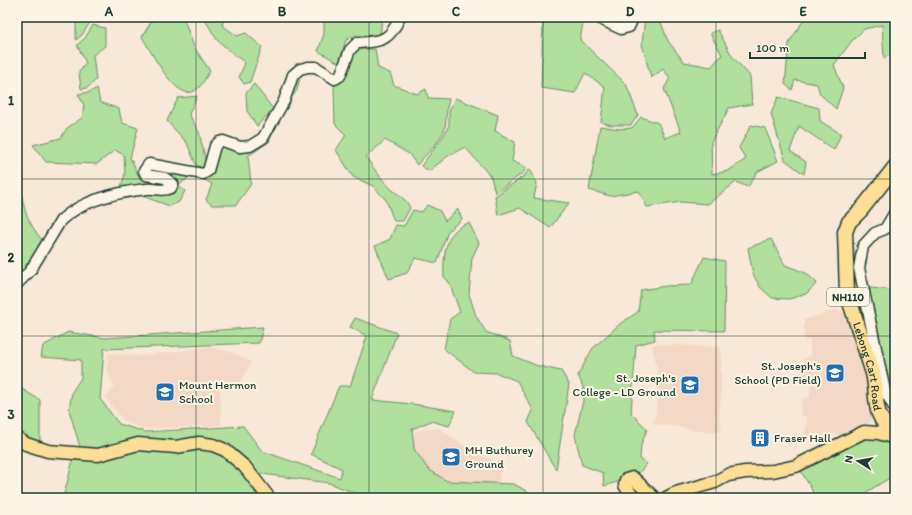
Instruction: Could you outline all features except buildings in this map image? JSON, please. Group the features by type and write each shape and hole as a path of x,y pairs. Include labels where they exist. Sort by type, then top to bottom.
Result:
{"highway":[{"name":"Lebong Cart Road","path":"895,167 861,210 849,222 845,232 845,268 847,293 875,378 876,408 883,422 895,434"}],"main road":[{"path":"666,498 676,493 715,482 728,476 745,472 773,471 796,466 864,432 879,433 895,438"},
{"path":"17,438 26,444 48,451 98,455 138,444 176,447 198,443 213,445 225,450 245,466 269,498"},
{"path":"633,498 626,485 626,480 632,478 654,498"}],"street":[{"path":"17,284 30,271 61,220 67,214 83,204 105,198 137,190 152,188 166,191 171,188 173,184 169,180 146,175 144,171 149,164 203,174 208,171 214,146 219,142 224,141 240,147 250,146 263,138 284,101 293,75 300,69 316,67 335,79 340,76 350,50 357,43 377,42 388,37 400,17"},
{"path":"600,17 602,20 621,29 629,28 633,18 632,17"},
{"path":"895,212 885,229 874,233 863,246 859,268 885,391 895,409"}],"shaded area":[{"name":"St. Joseph's School (PD Field)","path":"835,310 846,313 866,371 872,409 870,422 844,434 803,440 808,418 800,414 802,399 810,397 810,377 803,376 803,359 810,356 810,340 804,341 804,320"},
{"name":"St. Joseph's College - LD Ground","path":"652,344 721,347 721,394 719,418 722,431 693,431 687,428 654,424 659,391 659,378"},
{"name":"Mount Hermon School","path":"211,347 237,354 251,362 238,385 220,386 221,425 144,429 123,420 105,397 115,387 107,371 108,353 140,356"},
{"name":"MH Buthurey Ground","path":"439,428 463,445 501,465 498,488 451,489 424,473 409,449 415,431"}],"green space":[{"path":"76,17 89,17 91,21 82,35 76,40"},
{"path":"154,17 183,17 194,47 210,71 195,91 185,92 171,81 157,62 142,37"},
{"path":"225,17 222,25 237,36 246,33 262,47 250,82 244,84 239,77 245,63 217,40 204,18"},
{"path":"324,17 382,17 380,37 356,35 346,40 339,63 318,51 324,34"},
{"path":"543,17 584,17 580,40 626,84 638,115 631,125 611,125 601,122 605,87 585,73 575,93 541,88"},
{"path":"645,17 659,17 668,41 684,62 711,67 722,55 710,33 718,30 732,56 750,76 752,104 729,108 711,142 712,174 728,171 746,159 739,148 751,125 765,128 778,161 757,172 748,187 736,182 708,204 681,202 647,207 639,191 610,196 589,190 600,126 619,129 632,128 641,117 658,123 665,138 681,132 664,89 670,78 663,69 651,78 642,44"},
{"path":"803,17 895,17 895,51 884,59 882,25 864,29 851,42 834,65 843,88 836,109 820,94 817,84 795,80 792,90 785,84 789,43 803,21"},
{"path":"93,25 105,28 105,46 93,55 96,80 87,88 81,89 79,72 86,63 77,45 85,38"},
{"path":"358,49 375,49 378,68 390,73 394,85 417,94 426,89 428,98 449,99 443,132 437,142 417,165 409,154 385,140 366,157 377,173 390,188 404,199 410,208 403,221 394,221 386,200 373,186 353,177 336,150 346,135 335,124 334,84 342,78 350,52"},
{"path":"301,74 297,90 280,114 269,142 248,156 251,184 236,205 212,205 206,200 212,184 199,177 221,147 250,150 296,75"},
{"path":"254,84 273,109 257,126 247,111 246,93"},
{"path":"97,88 100,102 119,109 122,123 138,128 130,158 139,178 141,180 167,182 165,187 152,184 120,190 125,174 124,155 115,150 97,164 46,162 33,145 61,138 67,128 82,118 84,105 78,94 90,92"},
{"path":"197,96 189,114 199,132 206,162 202,168 196,165 187,143 167,121 178,98"},
{"path":"778,97 819,108 820,121 841,134 834,150 799,126 790,151 806,162 804,174 785,160 771,114"},
{"path":"455,98 498,115 495,131 515,142 512,161 527,168 523,173 495,193 491,177 465,147 448,156 429,171 421,166 444,135 449,125 449,112"},
{"path":"17,152 23,170 22,194 24,207 33,228 44,242 27,268 17,277"},
{"path":"150,167 193,174 178,186 185,191 179,202 170,206 139,195 177,186 176,181 166,174 148,172"},
{"path":"530,169 537,183 534,198 569,203 550,228 520,208 498,215 495,196 524,176"},
{"path":"427,205 440,211 445,221 458,209 462,219 448,231 437,263 415,258 407,273 389,279 375,246 390,239 396,225 404,226 413,210 422,212"},
{"path":"469,223 479,243 472,258 469,294 476,316 486,332 510,341 513,356 538,366 561,371 569,384 556,470 528,422 533,410 517,381 497,373 474,372 444,349 450,319 460,312 449,282 444,277 445,252 450,237 461,226"},
{"path":"771,239 785,265 806,273 817,283 806,294 789,299 772,298 760,287 753,274 748,248"},
{"path":"704,257 725,261 724,331 654,330 655,340 636,345 631,413 647,429 641,445 640,459 647,464 637,475 630,471 622,475 617,482 604,486 603,473 582,465 575,435 585,392 578,375 593,348 621,323 638,312 641,290 666,286 691,285"},
{"path":"870,288 895,290 895,402 888,387 870,301"},
{"path":"355,318 397,333 372,400 412,404 456,411 449,426 431,421 412,429 414,449 428,469 447,481 514,484 528,492 526,498 368,498 329,483 255,473 226,448 102,451 80,447 69,410 72,392 81,378 81,360 41,357 43,346 68,332 105,338 263,327 259,343 104,349 100,399 119,424 145,432 243,426 262,451 340,478 342,469 311,454 339,386 350,386 367,336 350,327"},
{"path":"17,386 40,400 40,443 26,439 17,434"},
{"path":"864,435 895,441 895,473 893,476 860,496 861,498 815,498 799,468"},
{"path":"211,448 230,461 247,477 256,490 254,498 63,498 73,460 101,460 139,449 178,454"}],"place":[{"name":"St. Joseph's School (PD Field)","path":"835,373"},
{"name":"St. Joseph's College - LD Ground","path":"690,385"},
{"name":"Mount Hermon School","path":"165,392"},
{"name":"Fraser Hall","path":"760,438"},
{"name":"MH Buthurey Ground","path":"451,457"}]}
